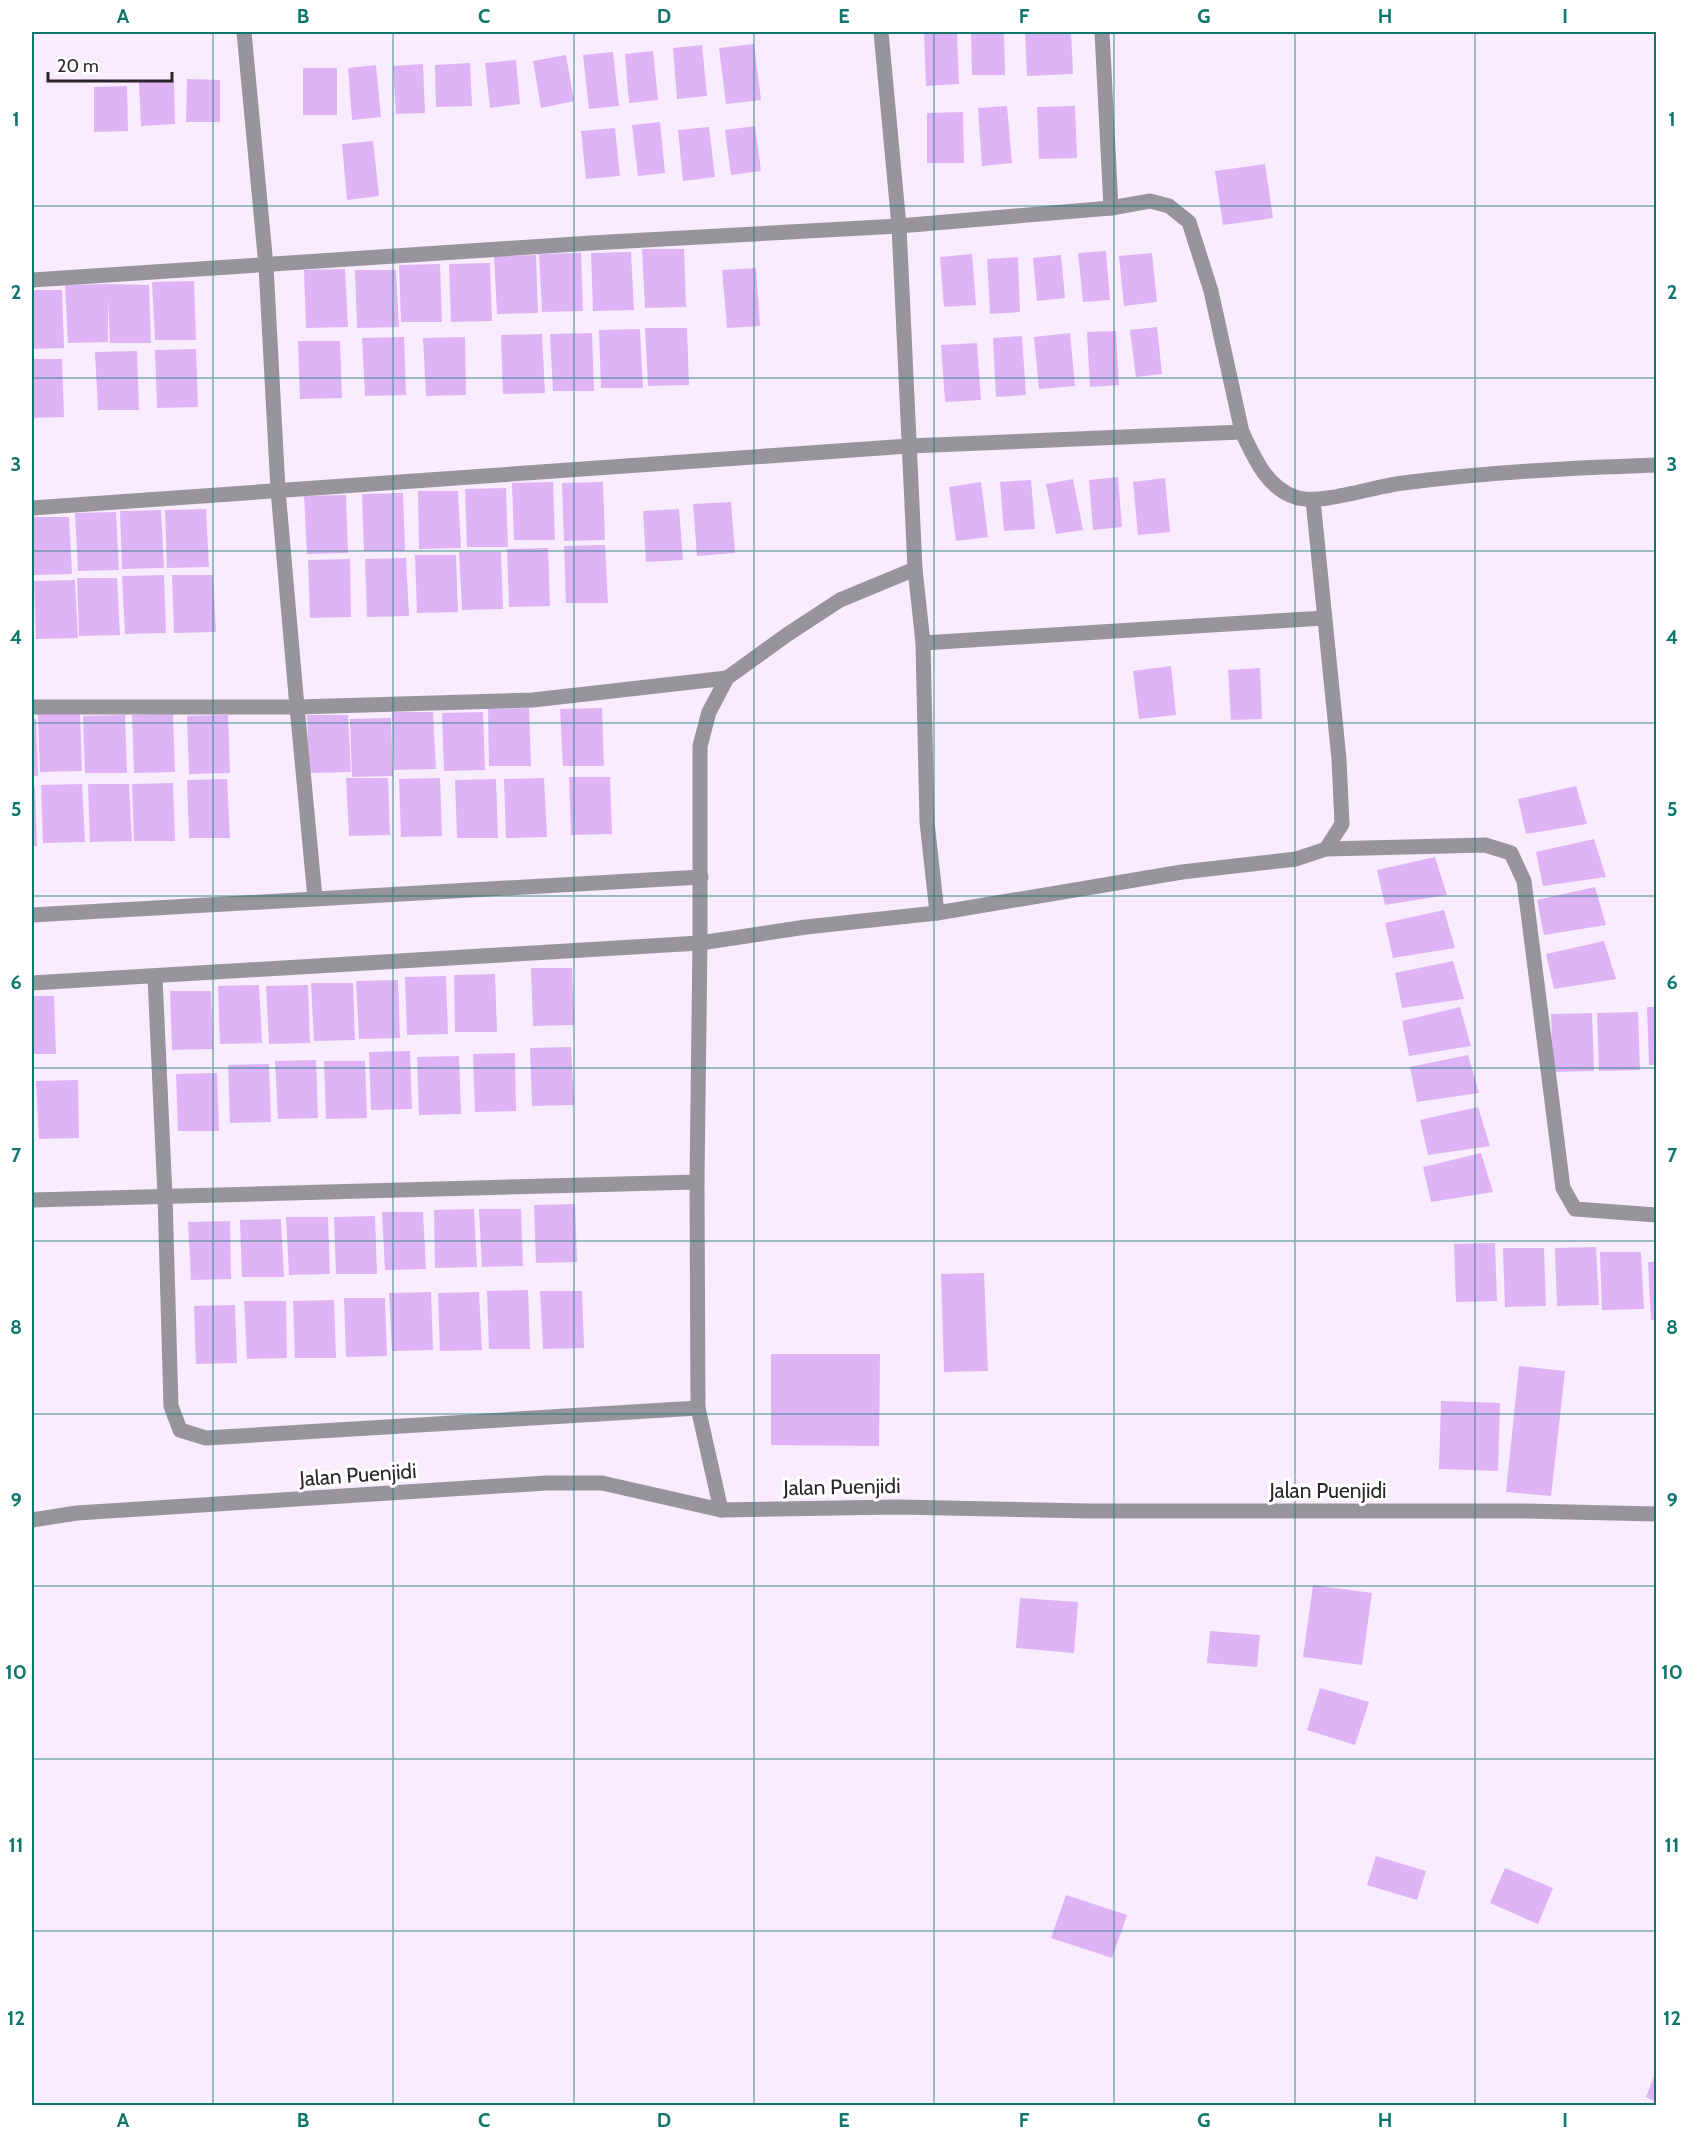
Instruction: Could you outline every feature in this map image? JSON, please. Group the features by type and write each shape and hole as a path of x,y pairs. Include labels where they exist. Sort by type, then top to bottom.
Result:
{"street":[{"path":"244,32 266,266 278,490 315,898"},
{"path":"881,32 899,226 915,568 923,643 927,822 937,913"},
{"path":"1102,32 1111,208"},
{"path":"32,280 603,242 899,226 1111,208 1149,201 1169,206 1189,222 1211,291 1242,432 1259,467 1278,487 1295,497 1313,500 1401,483 1524,471 1656,465"},
{"path":"32,508 909,446 1242,432"},
{"path":"1313,500 1339,759 1342,824 1326,849"},
{"path":"721,1510 698,1408 700,746 709,712 727,678 840,600 915,568"},
{"path":"923,643 1324,618"},
{"path":"32,707 297,707 533,700 727,678"},
{"path":"32,983 700,943 806,927 937,913 1182,872 1296,859 1326,849 1485,844 1511,853 1524,881 1563,1188 1575,1209 1656,1215"},
{"path":"32,915 701,878"},
{"path":"155,977 165,1196 171,1406 180,1430 206,1438 698,1408"},
{"path":"32,1200 698,1182"},
{"name":"Jalan Puenjidi","path":"32,1520 77,1513 546,1483 602,1484 721,1510 898,1507 1091,1511 1525,1511 1656,1514"}],"building":[{"path":"957,32 959,84 926,86 924,33"},
{"path":"971,32 1004,32 1005,75 972,75"},
{"path":"1025,32 1071,32 1073,74 1027,76"},
{"path":"754,44 761,100 726,104 719,48"},
{"path":"702,45 707,96 677,99 673,48"},
{"path":"653,51 658,100 629,103 625,54"},
{"path":"613,52 619,106 589,109 583,55"},
{"path":"566,55 574,101 541,108 533,61"},
{"path":"516,60 520,104 490,108 485,63"},
{"path":"470,63 472,106 436,107 435,65"},
{"path":"423,64 425,113 396,114 393,66"},
{"path":"376,65 381,117 352,120 348,68"},
{"path":"303,68 337,68 337,115 303,115"},
{"path":"187,79 220,80 220,122 186,122"},
{"path":"174,81 175,124 141,126 139,82"},
{"path":"127,86 128,131 94,132 94,87"},
{"path":"1007,106 1012,163 982,166 978,108"},
{"path":"1075,106 1077,158 1039,159 1037,107"},
{"path":"963,112 964,163 927,163 927,113"},
{"path":"660,122 665,173 638,176 632,125"},
{"path":"755,126 761,171 731,175 725,130"},
{"path":"709,127 715,177 683,181 678,130"},
{"path":"615,128 620,176 586,179 581,131"},
{"path":"373,141 379,196 347,200 342,144"},
{"path":"1265,164 1273,218 1223,225 1215,171"},
{"path":"642,249 684,249 686,307 645,308"},
{"path":"1106,251 1110,300 1083,302 1078,253"},
{"path":"631,252 634,310 593,311 591,253"},
{"path":"581,253 583,311 542,312 539,254"},
{"path":"1152,253 1157,302 1124,306 1119,256"},
{"path":"972,254 976,305 944,307 940,257"},
{"path":"536,255 538,313 497,314 494,256"},
{"path":"1061,255 1065,298 1037,301 1033,258"},
{"path":"1018,257 1020,312 990,314 987,259"},
{"path":"490,263 492,321 451,322 449,264"},
{"path":"440,264 442,322 401,322 399,265"},
{"path":"756,268 760,326 727,328 722,270"},
{"path":"345,269 348,327 306,328 304,270"},
{"path":"355,270 396,270 399,327 357,328"},
{"path":"194,281 196,340 155,340 152,282"},
{"path":"65,285 149,285 151,343 110,343 108,298 108,342 68,343"},
{"path":"32,290 62,290 64,348 32,349"},
{"path":"1157,327 1162,374 1136,377 1130,330"},
{"path":"645,328 687,328 689,385 648,386"},
{"path":"640,329 643,388 601,388 599,330"},
{"path":"1116,331 1119,385 1090,387 1087,332"},
{"path":"592,333 594,391 553,391 550,334"},
{"path":"1070,333 1075,386 1039,389 1034,337"},
{"path":"542,334 545,393 503,394 501,335"},
{"path":"1022,336 1026,395 996,397 993,338"},
{"path":"404,337 406,395 365,396 362,338"},
{"path":"465,337 466,395 426,396 423,338"},
{"path":"298,341 340,341 342,398 300,399"},
{"path":"977,343 981,400 945,402 941,345"},
{"path":"196,349 198,407 157,408 155,350"},
{"path":"137,351 139,410 98,410 95,352"},
{"path":"32,359 62,359 64,417 32,418"},
{"path":"1118,477 1122,527 1093,530 1089,480"},
{"path":"1165,478 1170,532 1138,535 1133,482"},
{"path":"1073,479 1083,530 1056,534 1046,484"},
{"path":"1031,480 1035,529 1004,531 1000,482"},
{"path":"553,482 555,540 514,540 512,483"},
{"path":"603,482 605,540 564,541 562,483"},
{"path":"981,482 988,537 956,541 949,487"},
{"path":"506,488 508,547 467,547 465,489"},
{"path":"418,491 458,491 461,548 419,549"},
{"path":"403,493 405,551 364,551 362,494"},
{"path":"346,495 348,553 307,554 304,496"},
{"path":"731,502 735,553 697,556 693,504"},
{"path":"206,509 209,567 167,568 165,510"},
{"path":"679,509 683,560 646,562 643,511"},
{"path":"161,510 164,568 122,569 120,511"},
{"path":"116,512 119,570 78,571 75,513"},
{"path":"32,517 69,517 72,574 32,575"},
{"path":"605,545 608,603 566,603 564,546"},
{"path":"548,548 550,606 509,607 507,549"},
{"path":"459,552 501,552 503,609 462,610"},
{"path":"415,555 456,555 458,612 417,613"},
{"path":"406,558 409,616 367,617 365,559"},
{"path":"350,559 351,617 310,618 308,560"},
{"path":"164,575 166,633 125,634 122,576"},
{"path":"172,575 213,575 216,632 174,633"},
{"path":"77,578 117,578 120,635 79,636"},
{"path":"75,580 78,638 36,639 34,581"},
{"path":"1171,666 1176,715 1139,719 1133,671"},
{"path":"1260,668 1262,719 1231,720 1228,670"},
{"path":"529,708 531,766 489,766 488,709"},
{"path":"602,708 604,766 563,766 560,709"},
{"path":"392,712 433,712 436,769 394,770"},
{"path":"483,712 485,770 444,771 442,713"},
{"path":"80,713 82,771 40,772 38,714"},
{"path":"173,714 175,772 134,773 132,715"},
{"path":"125,715 127,773 85,773 83,716"},
{"path":"228,715 230,773 189,774 187,716"},
{"path":"307,715 348,715 351,772 309,773"},
{"path":"391,718 393,776 352,777 350,719"},
{"path":"32,719 36,719 38,776 32,776"},
{"path":"569,777 610,777 612,834 571,835"},
{"path":"346,778 388,778 390,835 349,836"},
{"path":"440,778 442,836 401,837 399,779"},
{"path":"544,778 547,837 506,838 504,779"},
{"path":"227,779 230,838 189,838 187,780"},
{"path":"496,779 498,838 457,838 455,780"},
{"path":"173,783 175,841 134,841 132,784"},
{"path":"82,784 85,842 43,843 41,785"},
{"path":"88,784 129,784 132,841 90,842"},
{"path":"1576,786 1587,824 1526,834 1518,799"},
{"path":"32,787 35,787 37,846 32,846"},
{"path":"1594,839 1606,877 1543,886 1536,852"},
{"path":"1435,857 1447,895 1385,905 1377,870"},
{"path":"1595,887 1606,925 1544,935 1537,900"},
{"path":"1444,910 1455,948 1393,958 1385,923"},
{"path":"1604,941 1616,979 1554,989 1546,954"},
{"path":"1453,961 1464,999 1402,1008 1395,973"},
{"path":"531,968 572,968 574,1025 533,1026"},
{"path":"495,974 497,1032 455,1032 454,975"},
{"path":"446,976 448,1034 407,1035 405,977"},
{"path":"398,980 400,1038 359,1039 356,981"},
{"path":"311,983 353,983 355,1040 314,1041"},
{"path":"259,985 262,1043 220,1044 218,986"},
{"path":"308,985 310,1043 269,1044 266,986"},
{"path":"170,991 211,991 213,1049 172,1050"},
{"path":"32,996 54,996 56,1054 32,1054"},
{"path":"1460,1007 1471,1046 1409,1056 1402,1021"},
{"path":"1647,1007 1656,1007 1656,1065 1649,1065"},
{"path":"1638,1012 1640,1070 1599,1071 1597,1013"},
{"path":"1592,1013 1594,1071 1553,1072 1551,1014"},
{"path":"571,1047 574,1105 532,1106 530,1048"},
{"path":"410,1051 412,1109 371,1110 369,1052"},
{"path":"515,1053 516,1111 475,1112 473,1054"},
{"path":"1468,1055 1479,1093 1417,1102 1410,1067"},
{"path":"459,1056 461,1114 419,1115 417,1057"},
{"path":"316,1060 318,1118 278,1119 275,1061"},
{"path":"324,1061 365,1061 367,1118 326,1119"},
{"path":"269,1064 271,1122 230,1123 228,1065"},
{"path":"217,1073 219,1131 178,1131 176,1074"},
{"path":"78,1080 79,1138 39,1139 36,1081"},
{"path":"1478,1107 1490,1146 1428,1155 1420,1120"},
{"path":"1481,1153 1493,1192 1431,1202 1423,1167"},
{"path":"575,1204 577,1262 536,1263 534,1205"},
{"path":"474,1209 477,1267 435,1268 434,1210"},
{"path":"479,1209 521,1209 523,1266 482,1267"},
{"path":"382,1212 423,1212 426,1269 385,1270"},
{"path":"375,1216 377,1274 336,1274 334,1217"},
{"path":"286,1217 328,1217 330,1274 289,1275"},
{"path":"281,1219 284,1277 242,1277 240,1220"},
{"path":"230,1221 231,1279 191,1280 188,1222"},
{"path":"1495,1243 1497,1301 1456,1302 1454,1244"},
{"path":"1596,1247 1599,1305 1557,1306 1555,1248"},
{"path":"1503,1248 1544,1248 1546,1306 1505,1307"},
{"path":"1600,1252 1641,1252 1644,1309 1602,1310"},
{"path":"1648,1262 1656,1262 1656,1320 1651,1320"},
{"path":"984,1273 988,1371 944,1372 941,1274"},
{"path":"528,1290 530,1349 489,1349 487,1291"},
{"path":"540,1291 582,1291 584,1348 543,1349"},
{"path":"431,1292 433,1350 392,1351 389,1293"},
{"path":"479,1292 482,1350 440,1351 438,1293"},
{"path":"344,1298 385,1298 387,1356 346,1357"},
{"path":"334,1300 336,1358 295,1358 293,1301"},
{"path":"244,1301 286,1301 287,1358 247,1359"},
{"path":"235,1305 237,1363 196,1364 194,1306"},
{"path":"771,1354 880,1354 879,1446 771,1445"},
{"path":"1519,1366 1565,1371 1551,1496 1506,1492"},
{"path":"1441,1401 1500,1403 1498,1471 1439,1469"},
{"path":"1313,1585 1372,1593 1362,1665 1303,1657"},
{"path":"1020,1598 1078,1602 1074,1653 1016,1648"},
{"path":"1210,1631 1260,1635 1257,1667 1207,1663"},
{"path":"1320,1688 1369,1702 1355,1745 1307,1730"},
{"path":"1376,1856 1426,1871 1417,1900 1367,1885"},
{"path":"1505,1868 1553,1888 1538,1924 1490,1903"},
{"path":"1066,1895 1127,1915 1112,1958 1051,1938"},
{"path":"1656,2071 1656,2102 1646,2097"}]}
